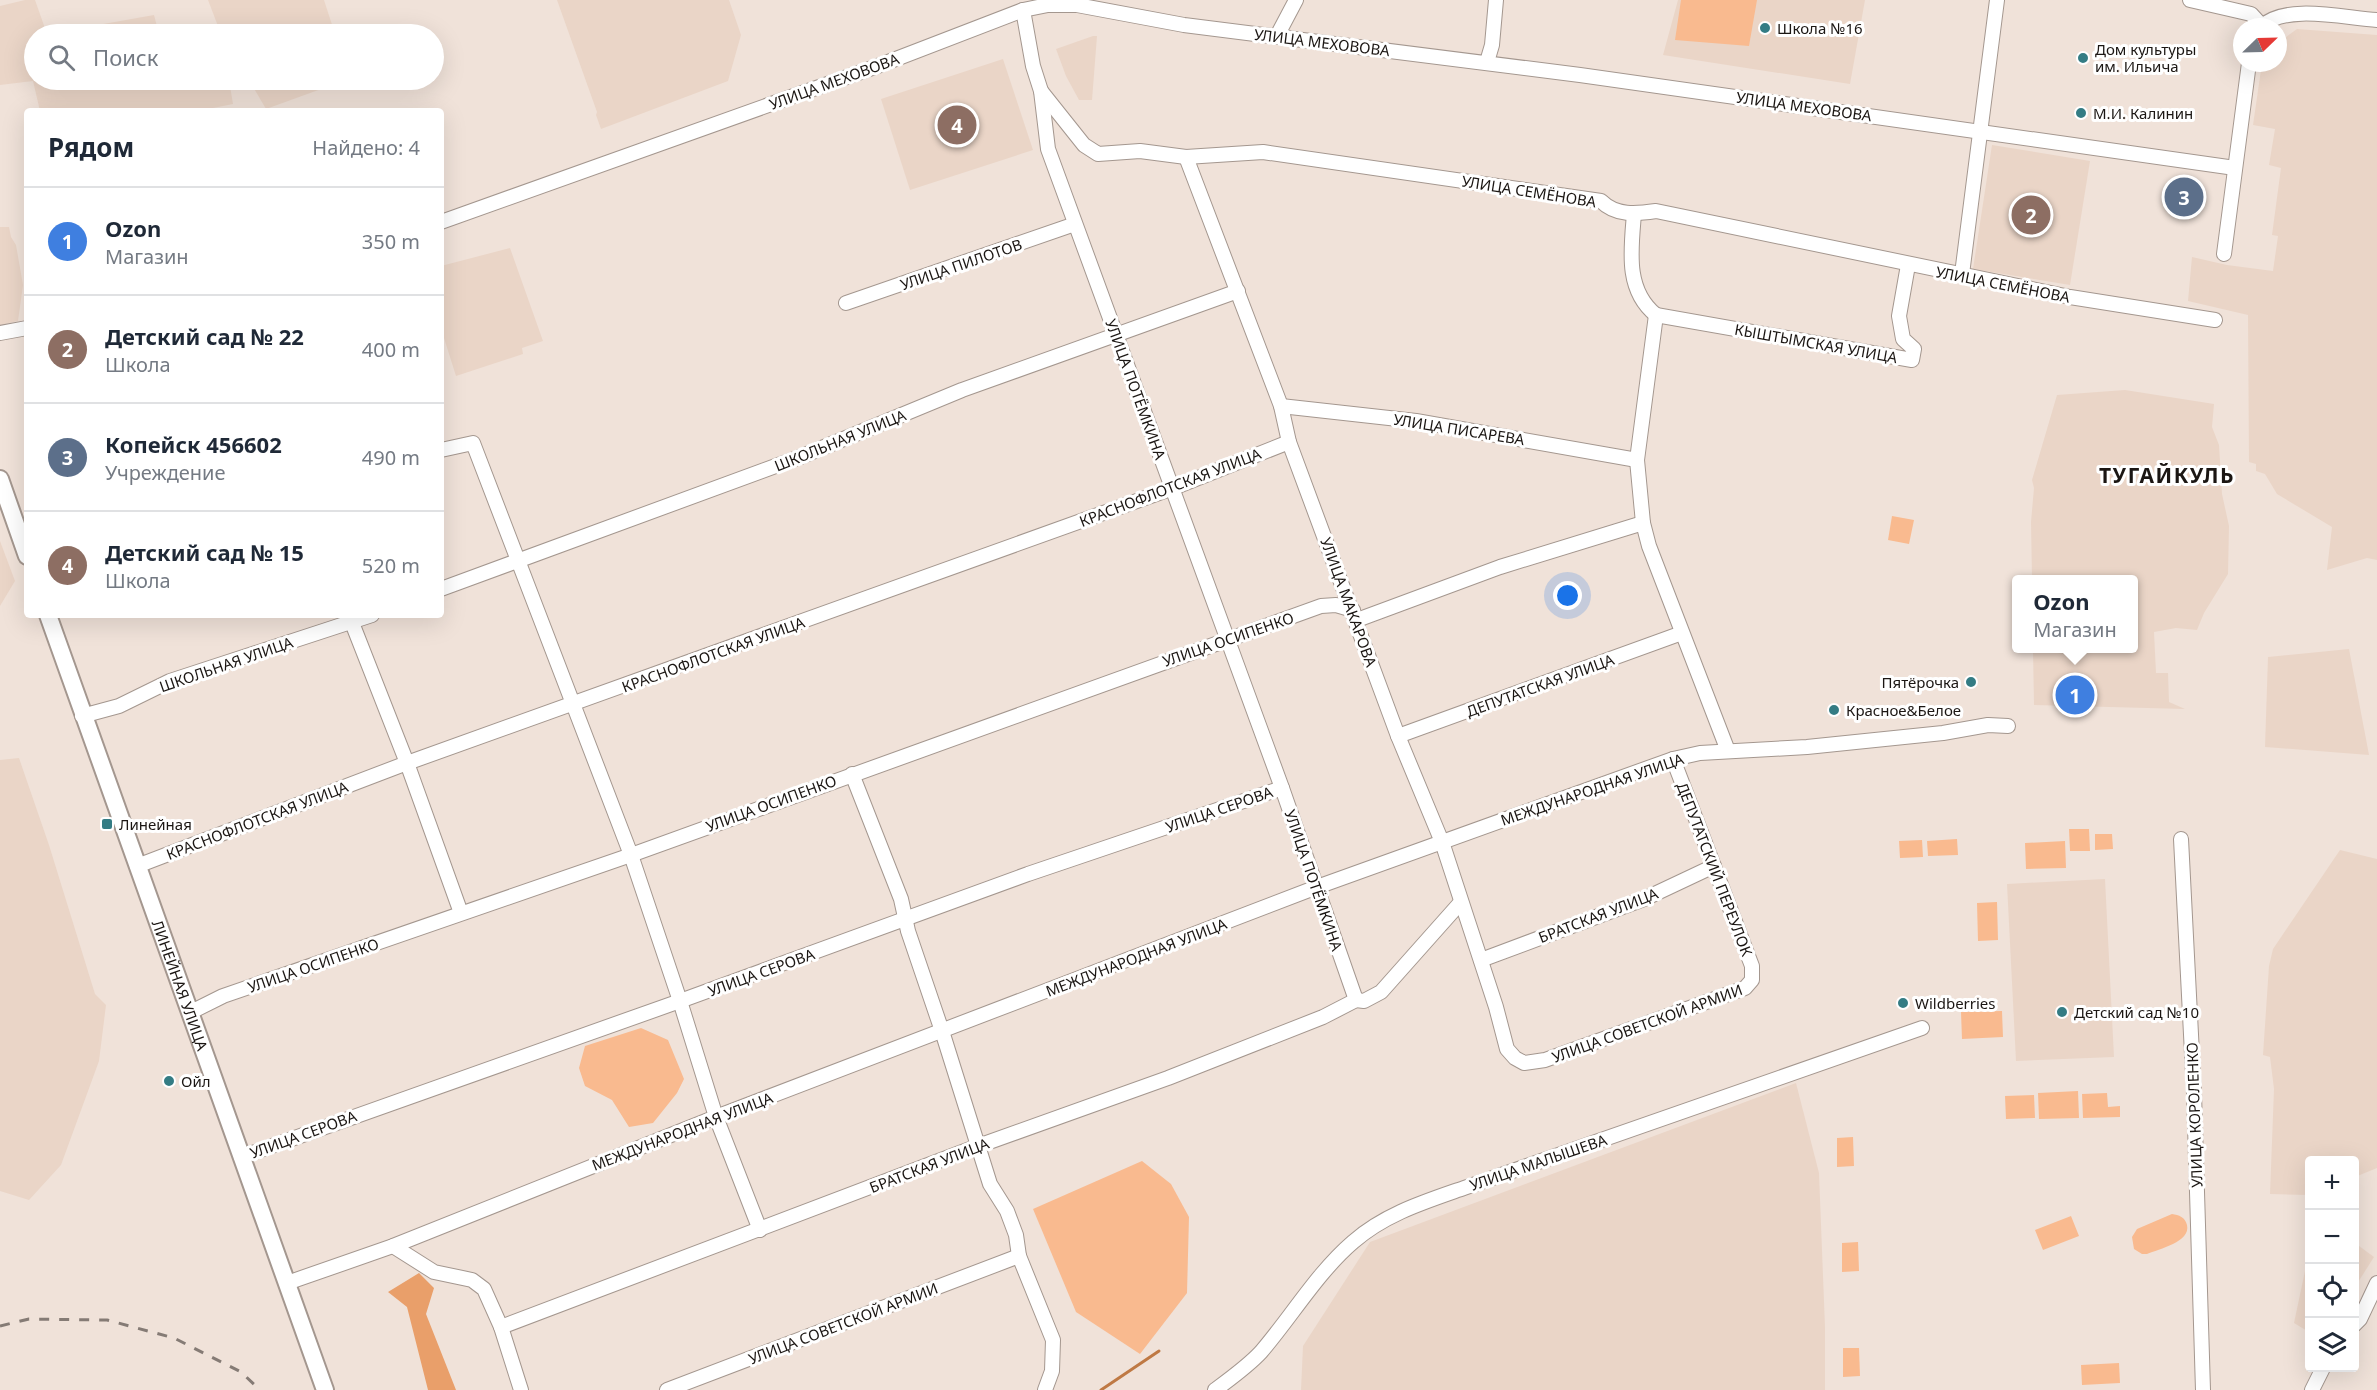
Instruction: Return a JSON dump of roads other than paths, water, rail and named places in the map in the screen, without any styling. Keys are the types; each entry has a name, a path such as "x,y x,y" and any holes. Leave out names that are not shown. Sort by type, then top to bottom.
{"main road":[{"path":"0,481 24,548"},
{"name":"ЛИНЕЙНАЯ УЛИЦА","path":"49,618 82,716 325,1390"}],"street":[{"path":"1277,36 1296,0"},
{"path":"1487,62 1492,45 1496,0"},
{"path":"1962,274 1997,0"},
{"path":"2190,0 2251,14 2254,18"},
{"name":"УЛИЦА МЕХОВОВА","path":"444,221 875,67 1037,3 1077,5 1184,25 1487,62 2235,168"},
{"name":"УЛИЦА ПОТЁМКИНА","path":"1023,10 1033,66 1041,91 1048,148 1282,788 1356,1000"},
{"path":"2277,18 2297,13 2377,20"},
{"path":"2224,254 2247,72"},
{"name":"УЛИЦА СЕМЁНОВА","path":"1041,91 1084,145 1098,154 1140,151 1186,157 1263,152 1601,201 1609,209 1634,214 1656,211 2070,297 2215,320"},
{"name":"УЛИЦА МАКАРОВА","path":"1186,157 1281,406 1289,442 1398,736 1442,842 1481,960 1507,1049"},
{"path":"1634,214 1630,252 1636,288 1644,305 1656,315 1637,460 1643,523 1649,546 1728,751"},
{"name":"УЛИЦА ПИЛОТОВ","path":"846,303 1076,224"},
{"name":"КЫШТЫМСКАЯ УЛИЦА","path":"1656,315 1912,360 1914,349 1903,339 1899,316 1908,265"},
{"name":"ШКОЛЬНАЯ УЛИЦА","path":"444,588 800,457 962,390 1238,291"},
{"path":"0,333 24,329"},
{"name":"УЛИЦА ПИСАРЕВА","path":"1281,406 1416,420 1637,460"},
{"name":"КРАСНОФЛОТСКАЯ УЛИЦА","path":"137,866 407,763 1173,488 1289,442"},
{"path":"444,449 473,444 571,704 631,855 716,1117 760,1230"},
{"name":"УЛИЦА ОСИПЕНКО","path":"190,1012 223,996 631,855 1321,606 1336,606 1355,615 1643,523"},
{"path":"351,619 407,763 461,913"},
{"name":"ШКОЛЬНАЯ УЛИЦА","path":"82,716 119,706 170,681 351,619"},
{"name":"ДЕПУТАТСКАЯ УЛИЦА","path":"1398,736 1682,633"},
{"name":"МЕЖДУНАРОДНАЯ УЛИЦА","path":"287,1283 393,1246 716,1117 1317,887 1673,759 1700,753 1854,742 1943,733 1988,725 2008,726"},
{"name":"ДЕПУТАТСКИЙ ПЕРЕУЛОК","path":"1673,759 1752,966 1752,980"},
{"path":"852,774 901,899 905,918 990,1184 1010,1219 1016,1234 1019,1256 1053,1340 1052,1371 1045,1390"},
{"name":"УЛИЦА СЕРОВА","path":"241,1157 1028,874 1282,788"},
{"name":"УЛИЦА КОРОЛЕНКО","path":"2181,839 2194,1093 2203,1390"},
{"name":"БРАТСКАЯ УЛИЦА","path":"1481,960 1644,899 1714,866"},
{"name":"БРАТСКАЯ УЛИЦА","path":"501,1327 978,1146 1168,1078 1323,1017 1356,1000 1364,1001 1381,992 1461,902"},
{"name":"УЛИЦА СОВЕТСКОЙ АРМИИ","path":"1507,1049 1515,1058 1524,1063 1545,1060 1745,988 1752,980"},
{"name":"УЛИЦА МАЛЫШЕВА","path":"1215,1390 1260,1354 1320,1277 1351,1244 1376,1224 1392,1215 1922,1028"},
{"path":"393,1246 434,1272 472,1280 484,1289 501,1327 521,1390"},
{"name":"УЛИЦА СОВЕТСКОЙ АРМИИ","path":"667,1390 1019,1256"},
{"path":"2359,1320 2377,1283"},
{"path":"2312,1390 2321,1372"}],"waterway":[{"path":"1101,1390 1159,1351"}],"railway":[{"path":"0,1326 29,1319 107,1320 174,1338 241,1372 260,1390"}],"place":[{"name":"Школа №16","path":"1765,28"},
{"name":"Дом культуры им. Ильича","path":"2083,58"},
{"name":"М.И. Калинин","path":"2081,113"},
{"name":"Детский сад № 15","path":"957,125"},
{"name":"Копейск 456602","path":"2184,197"},
{"name":"Детский сад № 22","path":"2031,215"},
{"name":"Пятёрочка","path":"1971,682"},
{"name":"Ozon","path":"2075,695"},
{"name":"Красное&Белое","path":"1834,710"},
{"name":"Линейная","path":"107,824"},
{"name":"Wildberries","path":"1903,1003"},
{"name":"Детский сад №10","path":"2062,1012"},
{"name":"Ойл","path":"169,1081"}],"district":[{"name":"ТУГАЙКУЛЬ","path":"2167,475"}]}
